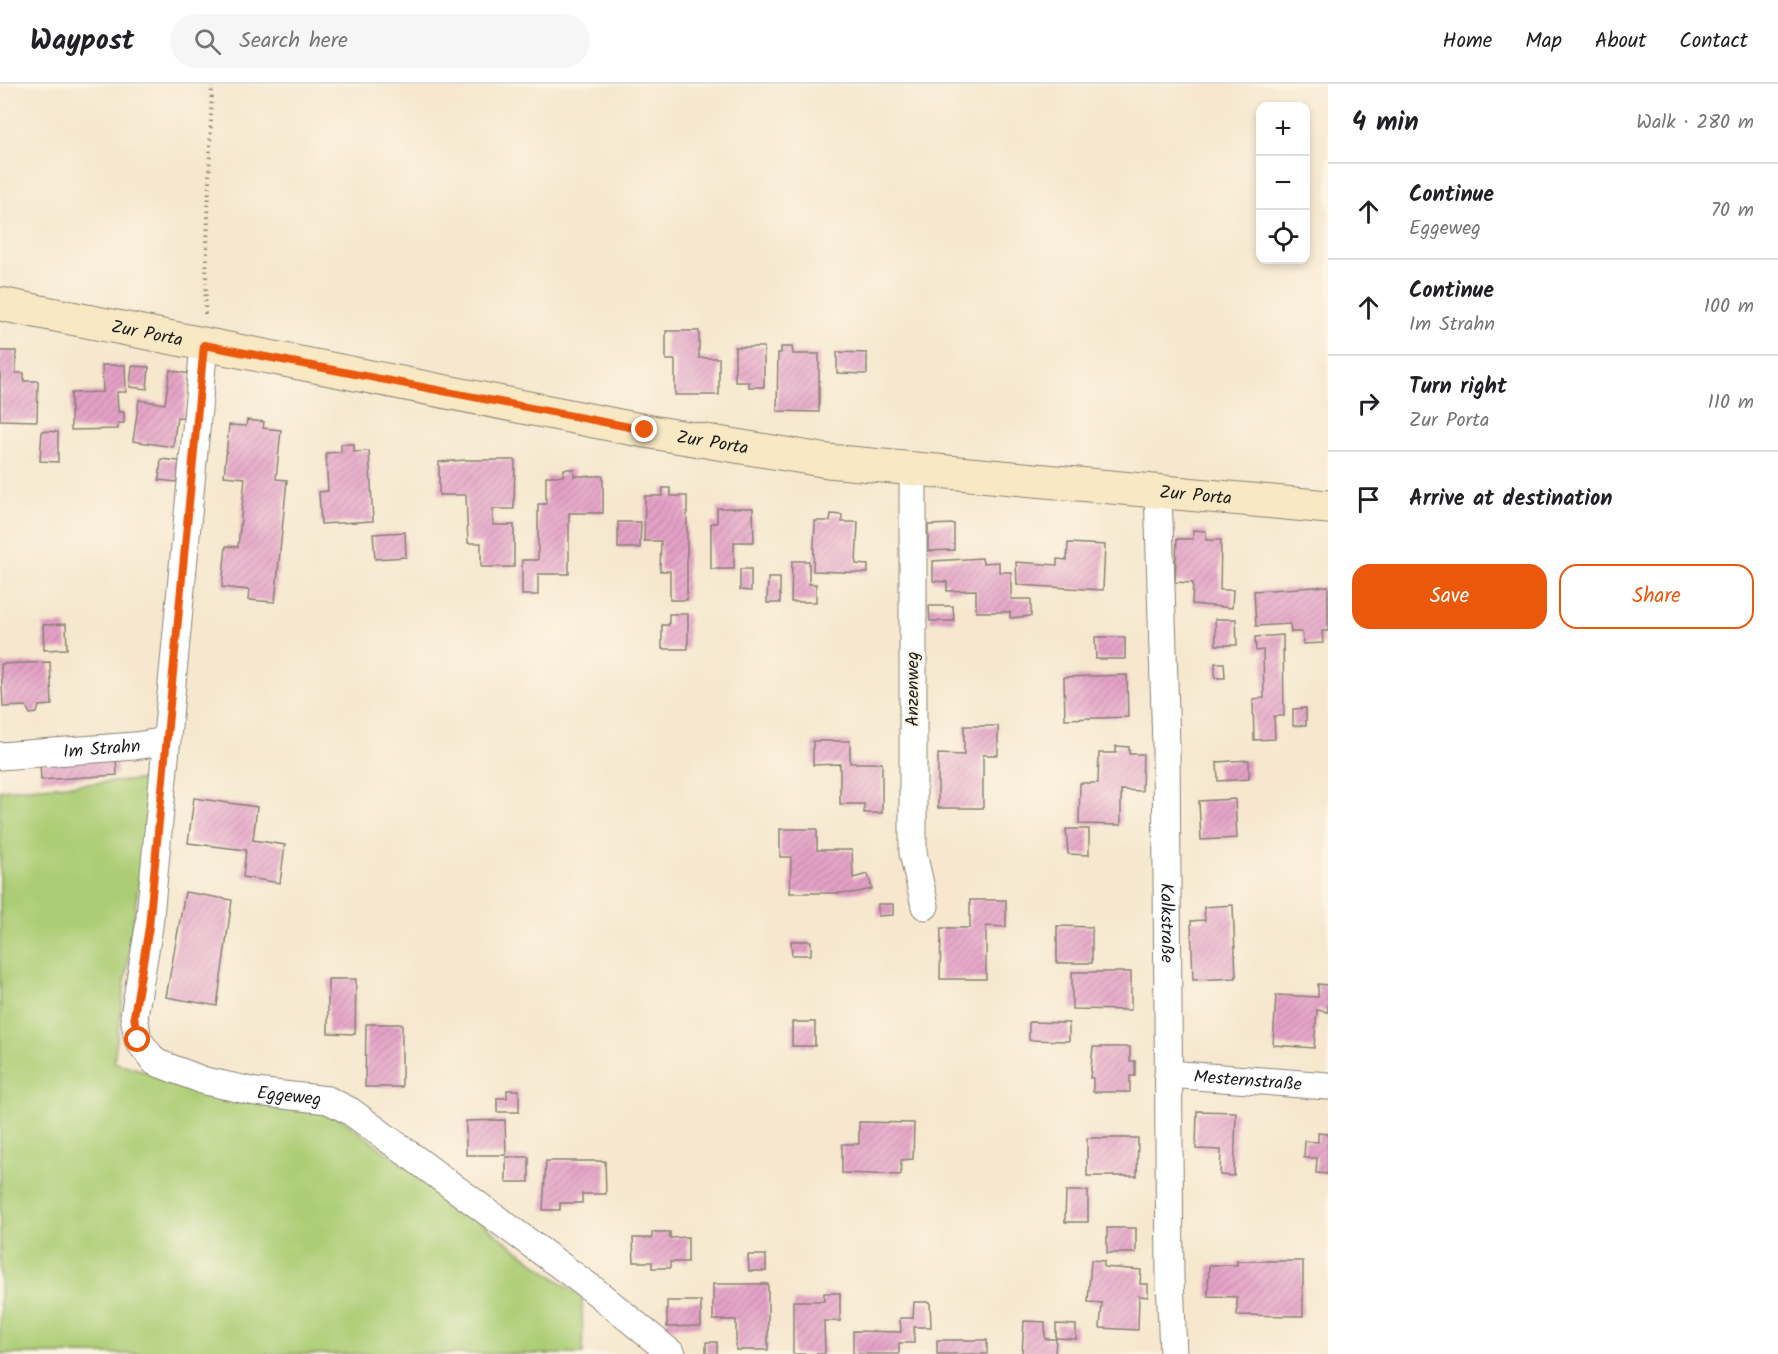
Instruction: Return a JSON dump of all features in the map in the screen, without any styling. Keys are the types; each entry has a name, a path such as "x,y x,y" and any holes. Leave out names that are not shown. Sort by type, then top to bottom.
{"main road":[{"name":"Zur Porta","path":"0,304 645,430 828,461 1328,507"}],"street":[{"name":"Im Strahn","path":"0,756 135,746 166,741 204,345"},
{"name":"Anzenweg","path":"913,470 913,853 925,906"},
{"name":"Kalkstraße","path":"1158,491 1166,745 1173,1354"},
{"name":"Eggeweg","path":"166,741 149,927 134,1016 138,1040 155,1062 205,1081 256,1092 328,1100 350,1111 595,1291 672,1354"},
{"name":"Mesternstraße","path":"1168,1074 1328,1086"}],"path":[{"path":"204,345 212,84"}],"green space":[{"path":"153,779 114,1062 224,1095 336,1115 582,1298 583,1354 0,1354 0,790"}],"building":[{"path":"666,331 699,331 699,358 719,358 719,395 675,395 675,360 666,360"},
{"path":"735,347 764,347 764,387 749,387 749,382 735,382"},
{"path":"781,347 792,347 793,354 819,354 819,412 777,411 778,353 781,353"},
{"path":"0,351 16,351 16,373 24,373 24,381 38,381 37,421 0,420"},
{"path":"837,352 867,353 867,374 837,373"},
{"path":"102,365 125,365 126,392 117,392 118,412 124,412 124,423 118,423 118,429 71,430 71,393 103,392"},
{"path":"132,366 149,367 147,389 130,387"},
{"path":"170,370 189,374 183,418 177,417 173,447 133,441 139,400 165,404"},
{"path":"247,420 264,422 263,428 281,430 276,479 287,480 275,602 248,600 249,590 222,587 226,546 238,547 245,478 224,476 229,425 246,426"},
{"path":"42,431 58,432 58,462 40,461"},
{"path":"341,444 354,444 354,452 369,451 373,521 321,524 319,492 328,491 326,453 341,452"},
{"path":"161,459 179,461 177,482 159,480"},
{"path":"515,460 514,509 493,509 493,525 514,525 514,567 481,567 481,543 468,543 466,495 439,495 439,462"},
{"path":"564,469 574,469 574,476 603,476 603,513 569,513 569,574 538,574 538,595 522,595 522,560 538,560 538,504 546,504 546,476 563,476"},
{"path":"663,488 670,488 671,496 687,496 687,600 670,600 670,571 660,571 661,541 644,541 645,496 662,496"},
{"path":"717,508 753,508 754,542 734,542 734,569 711,569 711,523 717,523"},
{"path":"831,514 842,515 842,522 858,522 856,564 868,565 868,573 813,571 815,521 830,521"},
{"path":"618,522 641,522 640,548 618,548"},
{"path":"954,524 954,550 928,551 928,525"},
{"path":"1193,530 1206,531 1206,540 1221,540 1220,590 1233,590 1232,608 1192,604 1193,583 1175,582 1177,539 1193,539"},
{"path":"405,532 406,557 375,559 373,534"},
{"path":"1068,543 1105,545 1103,590 1017,585 1016,562 1057,565 1057,559 1067,560"},
{"path":"982,558 983,563 999,562 999,572 1011,572 1011,599 1031,599 1031,616 1010,618 1010,612 976,612 976,590 947,591 947,582 933,581 933,561"},
{"path":"792,561 809,561 809,584 816,584 816,602 791,602"},
{"path":"740,569 751,569 751,591 740,590"},
{"path":"768,578 780,578 780,603 767,603"},
{"path":"1328,586 1328,631 1322,631 1323,643 1303,644 1302,632 1291,632 1290,624 1256,626 1254,591"},
{"path":"929,606 953,606 954,621 930,621"},
{"path":"669,614 688,614 688,649 662,649 662,625 669,625"},
{"path":"1215,619 1236,619 1237,645 1216,645"},
{"path":"66,624 67,649 44,650 43,625"},
{"path":"1283,635 1284,716 1274,716 1275,739 1254,740 1253,699 1264,698 1263,650 1256,651 1255,637"},
{"path":"1095,637 1125,637 1125,659 1096,659"},
{"path":"50,662 52,705 39,706 37,713 30,714 26,706 3,707 1,664"},
{"path":"1215,663 1224,663 1225,678 1215,678"},
{"path":"1127,675 1128,717 1065,719 1064,677"},
{"path":"1306,708 1306,725 1293,726 1293,709"},
{"path":"964,726 998,726 998,755 983,755 983,808 938,808 938,754 964,755"},
{"path":"813,741 850,741 850,763 882,763 882,813 864,813 864,804 840,804 840,764 813,765"},
{"path":"1116,746 1129,747 1129,754 1143,754 1142,791 1121,790 1121,825 1079,824 1080,783 1098,783 1099,753 1116,753"},
{"path":"116,758 117,775 41,780 40,763"},
{"path":"1249,760 1249,779 1218,781 1217,762"},
{"path":"194,798 257,807 253,840 285,845 280,883 243,877 246,850 188,843"},
{"path":"1235,799 1237,838 1201,840 1199,801"},
{"path":"780,829 817,829 817,850 852,850 853,878 868,874 872,889 853,893 790,893 791,857 780,857"},
{"path":"1066,829 1089,829 1089,855 1068,854"},
{"path":"185,892 232,900 217,1006 166,997"},
{"path":"970,900 1006,900 1006,927 986,926 986,979 940,979 941,928 970,928"},
{"path":"878,904 893,904 893,915 878,916"},
{"path":"1233,905 1236,978 1193,980 1191,921 1205,920 1204,907"},
{"path":"1057,926 1092,927 1092,963 1057,963"},
{"path":"791,941 811,941 811,955 792,955"},
{"path":"1072,972 1131,972 1131,1010 1072,1009"},
{"path":"328,979 356,979 355,1034 328,1033"},
{"path":"1318,984 1328,985 1328,1012 1317,1010 1314,1048 1273,1045 1276,995 1318,997"},
{"path":"792,1022 815,1022 815,1046 792,1046"},
{"path":"1029,1022 1069,1023 1069,1041 1029,1040"},
{"path":"366,1024 402,1024 402,1087 365,1087"},
{"path":"1093,1047 1130,1047 1130,1061 1135,1061 1135,1076 1130,1076 1130,1092 1093,1092 1093,1078 1090,1078"},
{"path":"507,1090 519,1090 519,1112 497,1112 497,1098 507,1098"},
{"path":"1197,1111 1236,1112 1234,1176 1220,1175 1221,1150 1196,1149"},
{"path":"505,1120 506,1155 466,1155 466,1121"},
{"path":"859,1122 914,1123 913,1159 901,1160 901,1175 842,1173 842,1144 859,1144"},
{"path":"1318,1133 1328,1134 1328,1174 1316,1173 1317,1158 1304,1158 1305,1141 1318,1142"},
{"path":"1087,1138 1138,1138 1137,1176 1087,1176"},
{"path":"506,1157 529,1157 529,1182 506,1182"},
{"path":"546,1161 605,1161 606,1194 582,1194 582,1203 560,1203 560,1210 543,1210"},
{"path":"1066,1191 1088,1191 1088,1222 1065,1222"},
{"path":"1107,1228 1136,1228 1136,1253 1107,1253"},
{"path":"652,1232 670,1232 670,1238 688,1237 688,1262 670,1262 670,1268 652,1268 652,1262 634,1262 633,1238 652,1238"},
{"path":"748,1255 766,1255 766,1271 749,1271"},
{"path":"1091,1260 1104,1261 1104,1267 1141,1270 1140,1284 1148,1284 1148,1297 1139,1296 1138,1330 1100,1328 1102,1303 1088,1302"},
{"path":"1237,1261 1303,1261 1303,1316 1237,1315 1237,1297 1208,1296 1209,1265 1237,1265"},
{"path":"713,1284 768,1284 768,1350 736,1350 736,1320 713,1320"},
{"path":"824,1293 840,1293 840,1321 824,1321 825,1354 793,1354 793,1301 824,1301"},
{"path":"667,1301 701,1301 701,1326 667,1327"},
{"path":"914,1302 930,1302 931,1327 914,1327 914,1343 899,1343 899,1354 853,1354 853,1331 901,1332 900,1318 913,1318"},
{"path":"1024,1321 1045,1322 1045,1339 1056,1339 1055,1354 1022,1354"},
{"path":"1056,1324 1076,1325 1076,1339 1056,1338"},
{"path":"937,1340 987,1340 987,1354 937,1354"},
{"path":"706,1342 717,1342 717,1354 706,1354"}],"route":[{"path":"138,1040 134,1016 149,927 191,505 204,345 645,430"}]}
